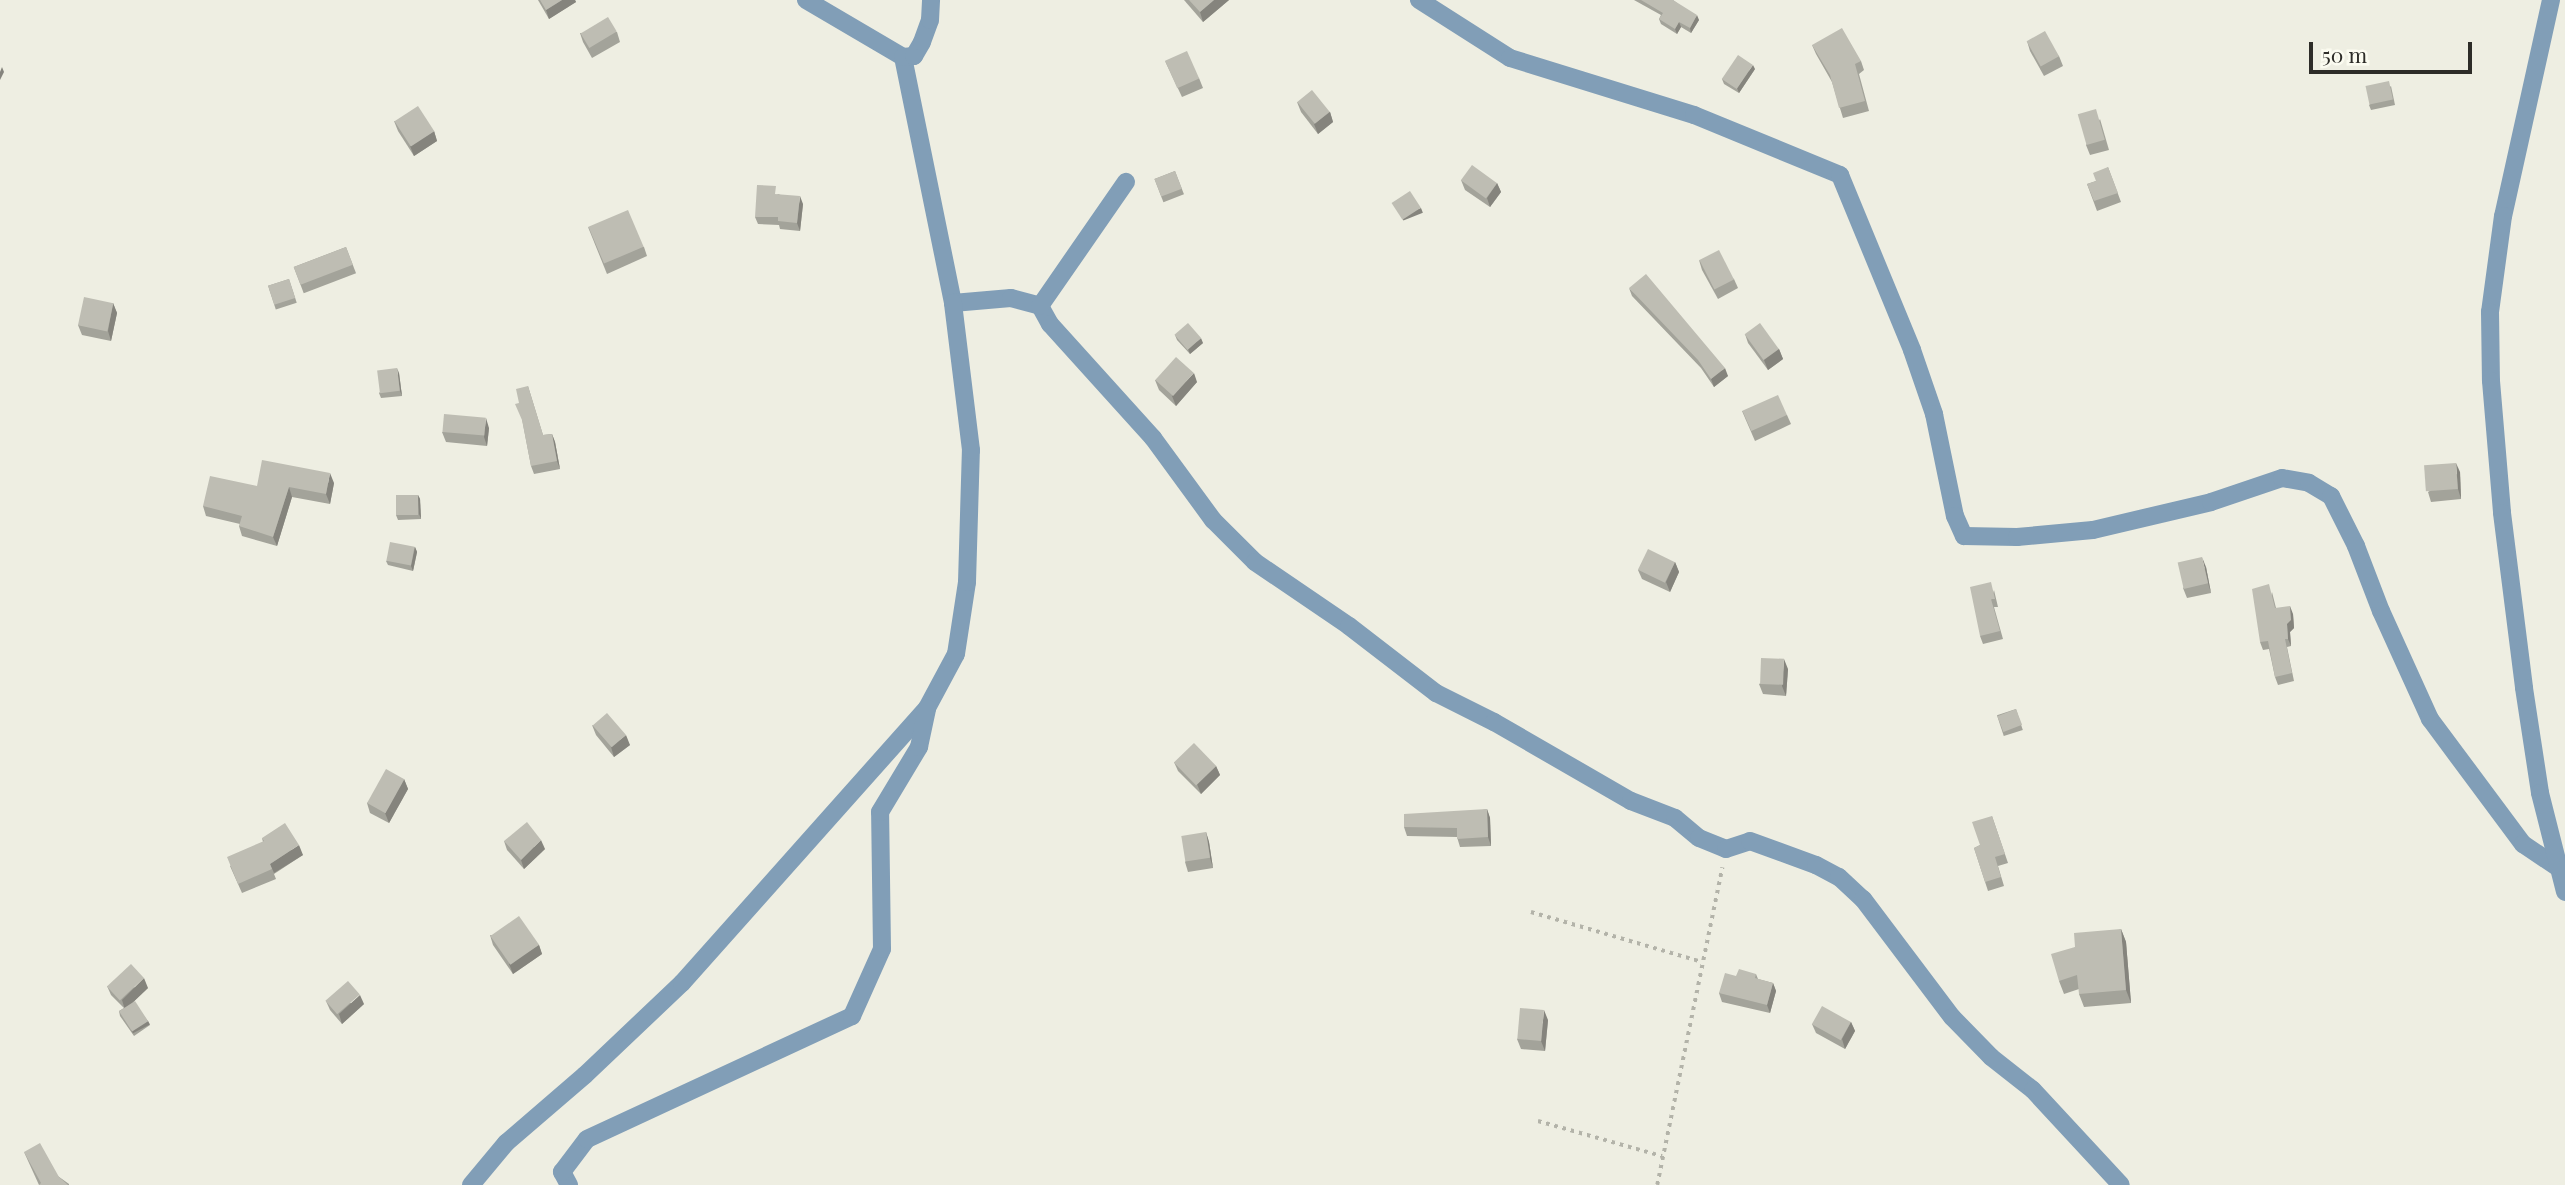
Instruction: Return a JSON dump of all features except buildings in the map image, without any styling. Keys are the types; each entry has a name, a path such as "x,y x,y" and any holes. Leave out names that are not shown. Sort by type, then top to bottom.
{"street":[{"path":"806,0 820,11 877,39 903,57 914,56 922,42 930,20 931,0"},
{"path":"1419,0 1510,58 1693,115 1840,174 1921,376 1934,414 1955,516 1964,536 2017,537 2093,530 2187,509 2282,478 2309,483 2331,496 2356,546 2381,611 2430,719 2523,844 2556,866"},
{"path":"2551,0 2502,216 2490,312 2491,380 2502,513 2540,793 2556,866 2565,892"},
{"path":"471,1185 506,1143 585,1075 682,983 928,708 956,654 967,582 971,450 953,303 903,57"},
{"path":"1040,306 1126,182"},
{"path":"953,303 1012,298 1040,306 1050,324 1153,438 1213,520 1255,562 1349,626 1436,693 1494,722 1631,801 1675,818 1699,838 1726,849 1750,841 1816,865 1839,877 1863,899 1952,1017 1991,1058 2033,1090 2121,1185"},
{"path":"569,1185 562,1172 587,1139 852,1016 882,949 880,812 919,747 928,708"}],"path":[{"path":"1657,1185 1726,849"},
{"path":"1531,912 1702,961"},
{"path":"1538,1121 1662,1156"}]}
